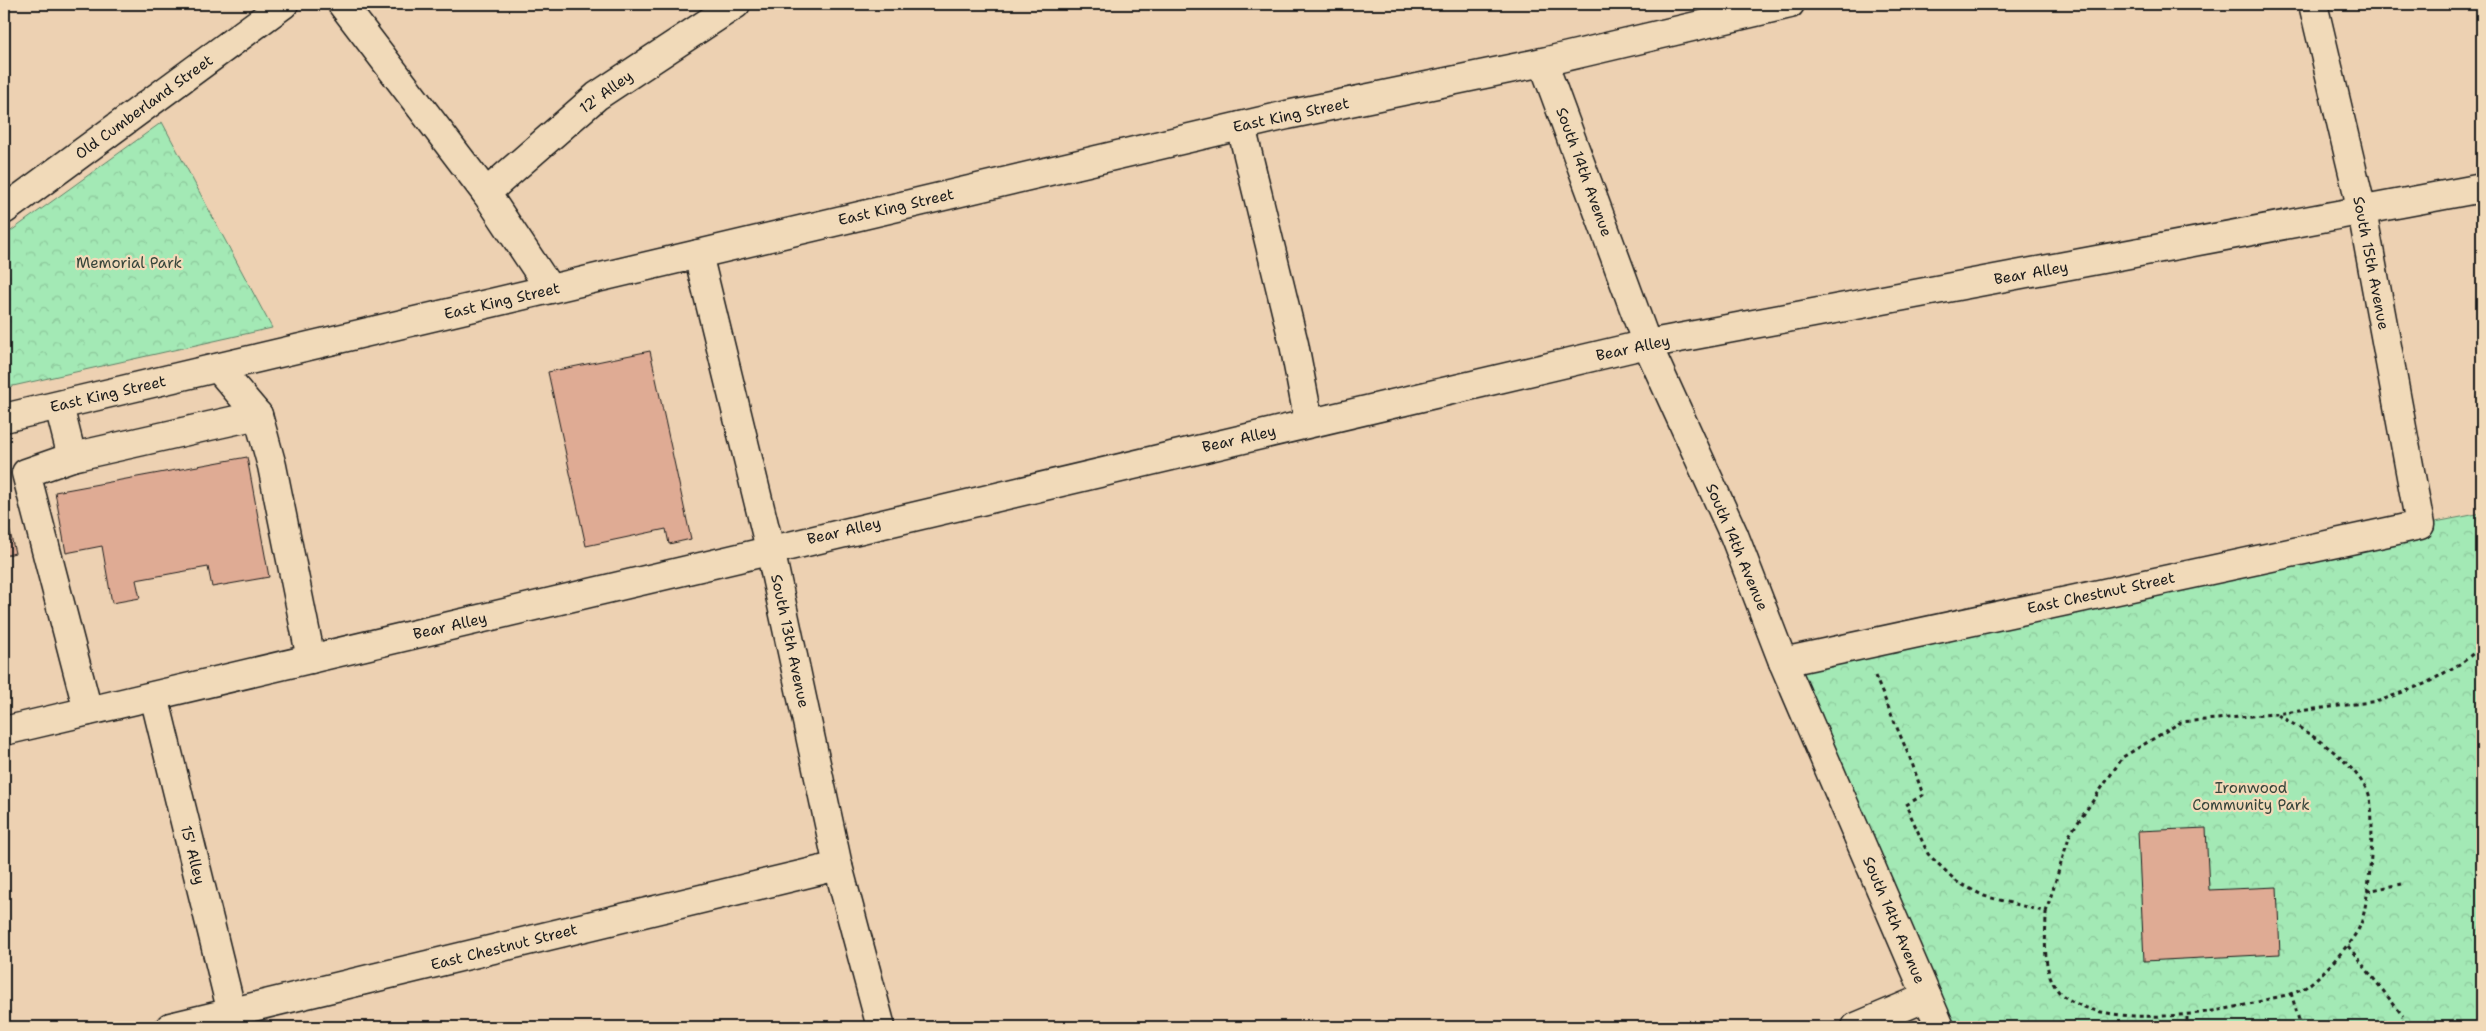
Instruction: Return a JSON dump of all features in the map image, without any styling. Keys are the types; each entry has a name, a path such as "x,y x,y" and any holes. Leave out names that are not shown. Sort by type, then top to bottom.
{"street":[{"name":"Old Cumberland Street","path":"4,210 284,4"},
{"path":"342,4 486,193 550,289"},
{"name":"12' Alley","path":"486,193 597,96 736,4"},
{"name":"East King Street","path":"4,418 1241,126 1544,62 1790,4"},
{"name":"South 15th Avenue","path":"2313,4 2362,211 2420,525"},
{"name":"South 14th Avenue","path":"1544,62 1647,344 1734,535 1783,662 1940,1027"},
{"path":"1241,126 1292,335 1308,423"},
{"name":"Bear Alley","path":"4,731 770,549 1647,344 2482,188"},
{"name":"South 13th Avenue","path":"698,254 770,549 838,866 881,1027"},
{"path":"218,368 258,415 272,466 312,659"},
{"path":"59,406 72,457"},
{"path":"88,711 26,473 72,457 258,415"},
{"name":"East Chestnut Street","path":"1783,662 2420,525"},
{"name":"15' Alley","path":"154,696 232,1013"},
{"name":"East Chestnut Street","path":"170,1027 838,866"},
{"path":"1856,1027 1927,997"}],"path":[{"path":"1862,644 1912,764 1923,796 1906,805 1928,854 1957,882 1984,896 2046,912"},
{"path":"2131,1021 2084,1013 2059,992 2046,964 2046,912 2070,834 2123,757 2180,722 2276,714 2379,701 2427,683 2463,662 2482,646"},
{"path":"2150,1022 2232,1009 2302,990 2348,945 2361,925 2367,891 2373,833 2368,793 2347,765 2309,733 2276,714"},
{"path":"2367,891 2402,884"},
{"path":"2348,945 2403,1016"},
{"path":"2291,992 2301,1027"},
{"path":"2187,1017 2187,1027"}],"green space":[{"name":"Memorial Park","path":"162,122 272,328 4,388 4,236"},
{"name":"Ironwood Community Park","path":"2482,513 2482,1027 1939,1027 1783,662"}],"building":[{"path":"650,351 691,539 669,544 666,529 586,546 548,372"},
{"path":"247,457 269,577 212,587 208,567 136,580 140,598 112,603 102,546 66,553 55,492"},
{"path":"4,507 15,553 4,556"},
{"path":"2206,828 2209,890 2277,887 2280,954 2144,961 2138,831"}]}
